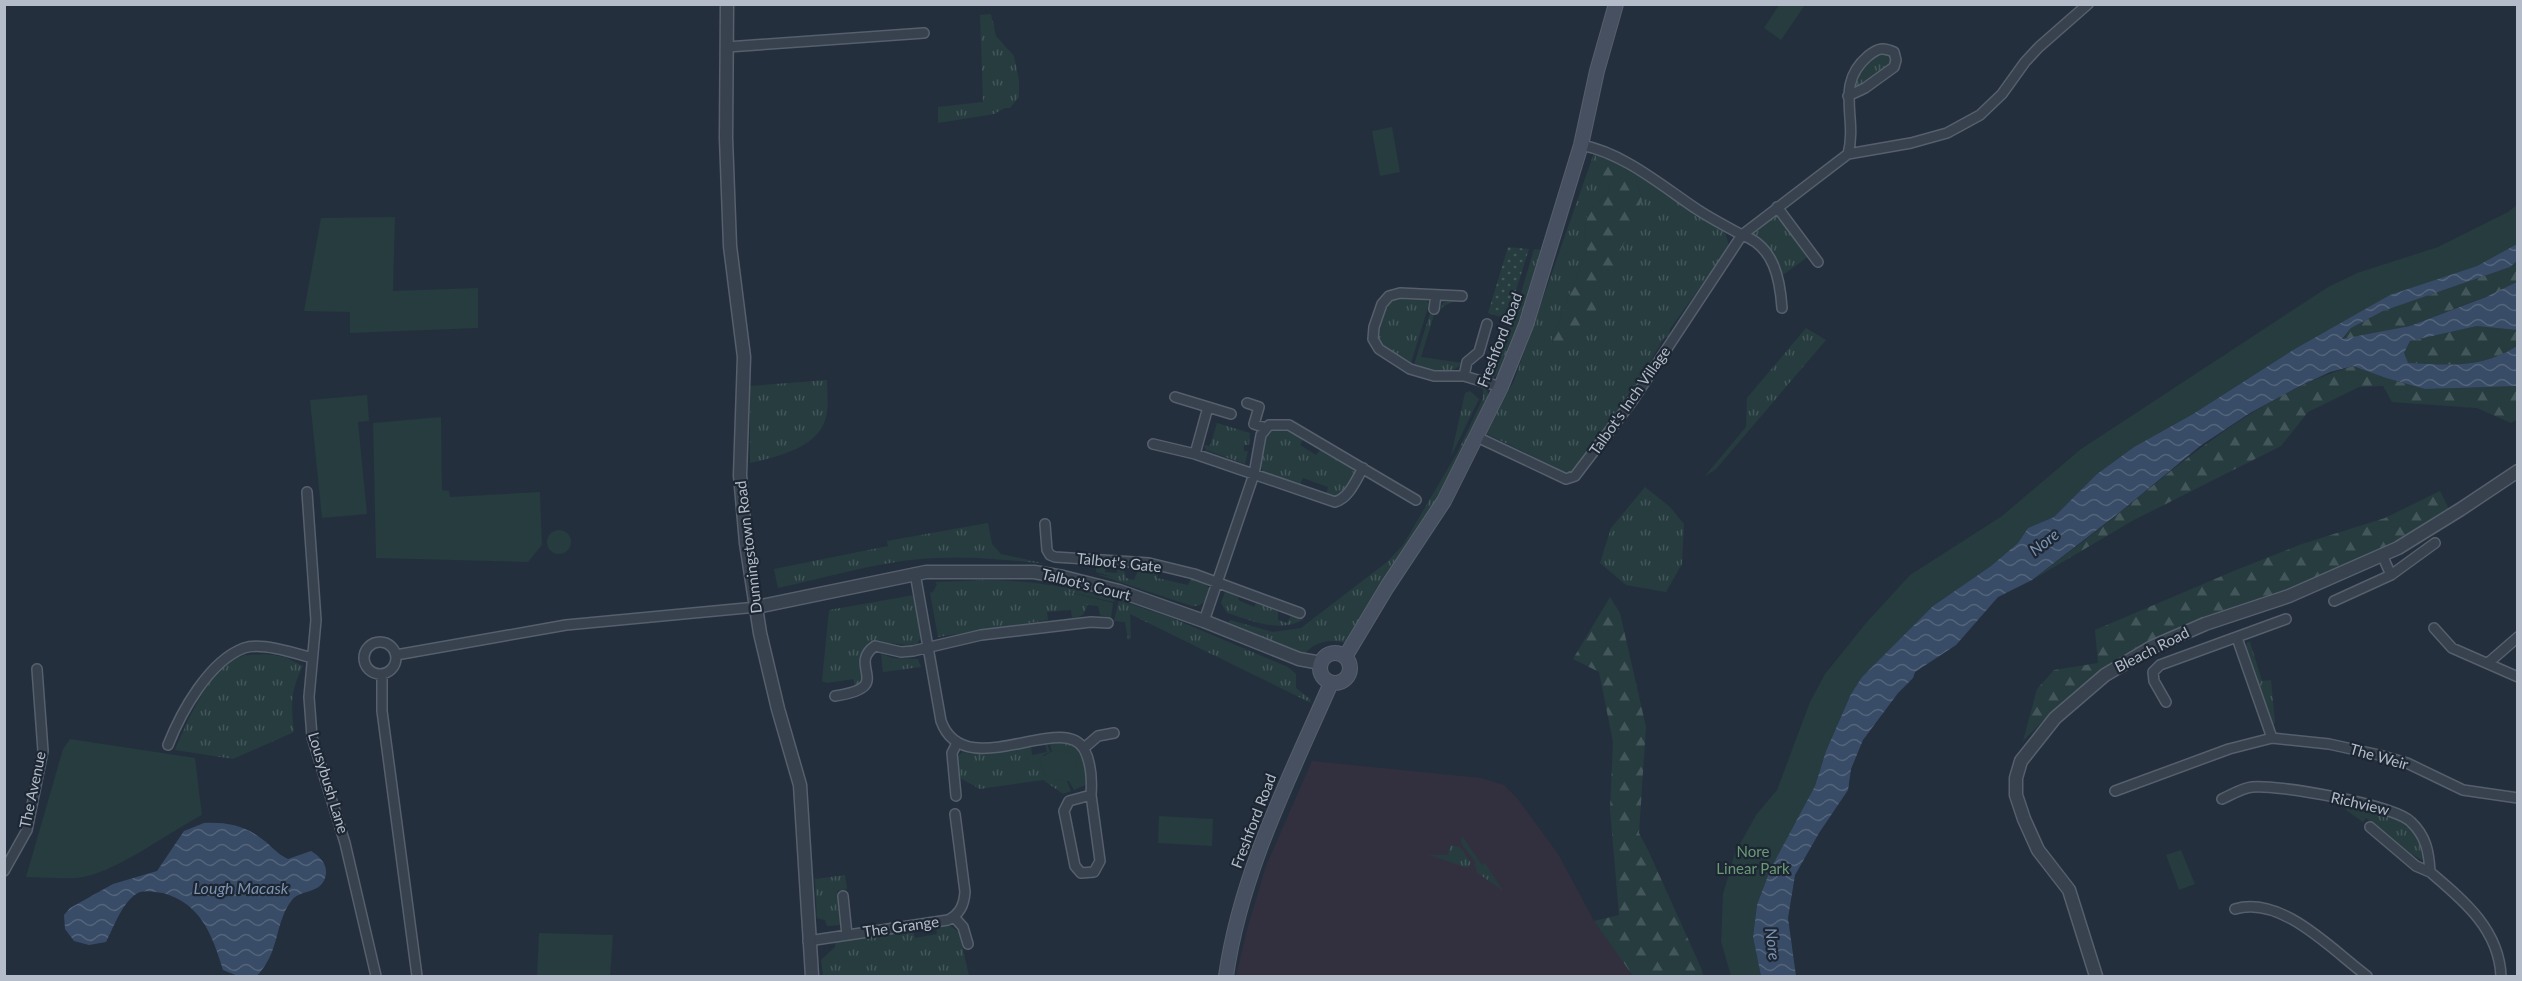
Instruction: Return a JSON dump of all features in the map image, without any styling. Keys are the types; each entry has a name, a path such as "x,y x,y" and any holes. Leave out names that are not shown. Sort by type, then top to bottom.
{"main road":[{"name":"Freshford Road","path":"1226,976 1238,914 1251,872 1286,782 1331,683 1342,682 1349,674 1349,663 1345,657 1387,587 1444,501 1478,437 1526,325 1581,145 1596,71 1616,4"},
{"path":"1331,683 1321,674 1321,663 1332,654 1345,657"}],"street":[{"name":"Dunningstown Road","path":"727,4 726,138 730,246 744,357 740,475 746,543 757,607 778,709 800,785 812,976"},
{"name":"Talbot's Inch Village","path":"1478,437 1566,479 1575,476 1633,400 1742,235 1848,154 1947,134 1980,115 2002,94 2039,47 2088,4"},
{"path":"726,47 924,33"},
{"path":"1848,96 1890,72 1896,60 1894,52 1885,48 1876,49 1856,68 1849,84 1848,96 1852,141 1848,154"},
{"path":"1581,145 1603,150 1647,175 1701,212 1759,244 1769,255 1779,278 1782,308"},
{"path":"1777,207 1818,262"},
{"path":"1462,296 1400,293 1389,296 1382,304 1374,327 1373,339 1378,348 1410,369 1434,376 1464,376 1501,387"},
{"path":"1434,309 1436,295"},
{"path":"1464,376 1467,362 1479,352 1487,324"},
{"path":"1175,397 1231,414"},
{"path":"1247,403 1259,407 1254,424 1266,428"},
{"path":"1195,454 1208,407"},
{"path":"1204,621 1254,474 1261,435 1266,428 1274,424 1289,425 1416,500"},
{"path":"1153,444 1195,454 1335,502 1342,500 1363,468"},
{"name":"Bleach Road","path":"2096,976 2069,890 2038,850 2016,795 2016,778 2021,761 2055,718 2105,675 2152,647 2205,624 2289,596 2382,555 2461,509 2517,471"},
{"name":"Lousybush Lane","path":"307,492 316,620 309,697 312,736 345,843 376,976"},
{"name":"Talbot's Gate","path":"1045,524 1047,550 1055,557 1149,563 1218,582 1300,613"},
{"path":"2334,601 2391,574 2435,543"},
{"path":"2382,555 2391,574"},
{"name":"Talbot's Court","path":"757,607 915,573 1034,572 1119,591 1204,621 1299,659 1321,663"},
{"path":"915,573 927,648 944,730 957,743 973,748 1004,746 1055,737 1075,742 1083,748 1092,779 1091,795 1100,861 1094,872 1081,873 1075,866 1064,811 1070,801 1091,795"},
{"path":"396,655 566,625 757,607"},
{"name":"Talbot's Court","path":"1091,612 1091,622"},
{"path":"2166,702 2154,681 2152,672 2160,664 2286,619"},
{"path":"835,696 858,692 864,688 867,676 866,655 875,646 901,651 927,648 981,635 1091,622 1108,623"},
{"path":"2434,628 2452,648 2517,677"},
{"path":"2488,663 2517,637"},
{"path":"2237,638 2272,738"},
{"path":"376,641 392,646 396,655 394,666 390,671 382,674 374,673 367,668 364,661 364,652 376,641"},
{"path":"168,745 205,678 222,660 245,648 280,649 312,658"},
{"name":"The Avenue","path":"4,871 27,830 43,751 37,669"},
{"path":"382,674 382,711 417,976"},
{"path":"1083,748 1098,736 1114,733"},
{"name":"The Weir","path":"2115,791 2229,749 2272,738 2329,744 2379,754 2407,763 2463,790 2517,798"},
{"path":"957,743 952,753 958,790"},
{"name":"Richview","path":"2222,799 2250,782 2344,798 2400,813 2410,820 2420,832 2428,850 2430,872"},
{"name":"The Grange","path":"808,941 948,920 954,917 964,903 965,892 955,814"},
{"name":"Richview","path":"2370,827 2416,866 2430,872 2467,904 2486,927 2496,950 2501,976"},
{"name":"The Grange","path":"843,896 847,935"},
{"path":"2235,909 2248,905 2297,921 2367,976"},
{"name":"The Grange","path":"954,917 963,927 968,944"}],"shaded area":[{"path":"1312,761 1481,778 1504,785 1517,798 1558,854 1594,921 1633,976 1236,976 1266,866"}],"green space":[{"path":"1779,5 1805,5 1781,40 1764,28"},
{"path":"991,14 996,36 1014,56 1019,80 1019,97 1010,108 994,114 938,123 938,107 983,102 980,15"},
{"path":"1883,51 1891,55 1891,67 1853,91 1858,72"},
{"path":"1392,127 1400,172 1380,176 1372,131"},
{"path":"1594,153 1596,164 1611,190 1588,213 1584,229 1587,250 1552,339 1553,347 1614,264 1642,200 1634,172 1720,228 1726,234 1729,247 1670,329 1669,336 1664,338 1651,360 1654,363 1632,394 1628,394 1618,415 1573,473 1569,474 1485,433 1514,381"},
{"path":"1596,154 1634,172 1642,200 1583,341 1573,348 1562,350 1553,347 1552,339 1587,250 1584,229 1588,213 1611,190 1596,164"},
{"name":"Nore Linear Park","path":"2517,205 2517,244 2477,266 2390,296 2293,350 2193,414 2134,447 2097,474 2054,517 2028,528 2018,543 1991,566 1933,606 1862,677 1851,694 1826,751 1815,786 1770,870 1757,905 1753,937 1761,976 1731,976 1721,942 1723,894 1735,853 1756,815 1777,790 1810,702 1825,674 1866,623 1910,575 2002,516 2081,449 2328,287 2357,273 2438,247 2508,212"},
{"path":"1776,213 1809,256 1783,275 1772,252 1752,235"},
{"path":"395,217 393,291 478,288 478,328 350,333 350,312 304,311 321,218"},
{"path":"1508,247 1529,249 1507,319 1488,313"},
{"path":"1534,249 1543,250 1529,298 1507,358 1493,378 1484,375 1495,368 1516,310"},
{"path":"2517,261 2517,282 2513,286 2410,326 2342,340 2351,328 2383,311 2510,267"},
{"path":"1399,297 1426,300 1429,304 1411,363 1386,348 1378,338 1379,326 1386,308"},
{"path":"1453,299 1463,299 1445,305 1438,315 1434,315 1421,357 1462,363 1446,371 1414,365 1431,310 1437,312 1443,303"},
{"path":"2477,326 2517,330 2517,346 2491,359 2477,362 2451,365 2407,363 2404,353 2410,341"},
{"path":"1806,328 1826,340 1716,469 1705,476 1746,427 1747,398"},
{"path":"2353,366 2425,389 2517,386 2517,420 2511,423 2477,408 2392,402 2383,386 2359,387 2308,412 2281,446 2132,521 2032,580 2176,467 2231,427 2289,392"},
{"path":"827,380 826,417 822,428 815,436 806,444 784,454 750,463 750,386"},
{"path":"1479,385 1486,388 1489,397 1455,467 1416,535 1346,643 1322,642 1311,647 1302,656 1228,625 1230,620 1273,632 1301,628 1387,562 1403,545 1457,453 1483,398 1483,390"},
{"path":"1470,391 1479,399 1451,456 1465,393"},
{"path":"367,395 369,421 358,422 367,514 322,518 310,400"},
{"path":"441,417 442,490 449,491 450,497 540,492 542,545 528,562 376,558 373,423"},
{"path":"1217,423 1250,433 1249,445 1244,445 1244,451 1248,451 1245,464 1206,450 1204,445 1210,446"},
{"path":"1281,428 1304,438 1300,445 1316,455 1321,449 1350,467 1354,472 1353,475 1340,495 1337,497 1326,494 1328,487 1303,478 1299,487 1263,473 1261,456 1266,438 1272,429"},
{"path":"1645,487 1670,507 1684,524 1682,564 1666,592 1626,585 1600,563 1611,528"},
{"path":"2440,491 2449,509 2370,554 2288,592 2163,635 2123,656 2083,685 2023,741 2037,689 2054,670 2098,663 2095,630 2302,544 2385,518"},
{"path":"988,523 992,544 1001,554 1046,564 978,558 916,559 876,565 778,588 774,569 888,546 887,541"},
{"path":"559,530 564,531 570,537 570,547 564,553 559,554 554,553 548,547 547,542 548,537 554,531"},
{"path":"1097,564 1106,565 1105,572 1117,573 1118,565 1123,566 1126,578 1134,580 1141,570 1147,568 1159,570 1157,578 1188,585 1191,578 1204,582 1210,590 1206,601 1198,606 1192,606 1096,574 1113,577 1096,572"},
{"path":"987,580 1052,585 1115,599 1114,602 1056,589 1113,603 1111,618 1100,615 1098,606 1087,605 1084,613 1078,617 1072,618 1071,610 1047,612 1048,620 938,637 930,593 937,584 935,582"},
{"path":"1226,589 1240,593 1238,600 1254,607 1257,600 1278,609 1278,620 1287,623 1292,614 1304,619 1275,626 1227,613 1221,603"},
{"path":"914,595 921,637 917,644 878,643 865,648 861,658 862,683 855,688 854,679 827,683 822,681 829,610"},
{"path":"1610,597 1620,613 1646,727 1639,833 1703,976 1633,976 1594,921 1619,915 1610,810 1613,742 1599,672 1573,659"},
{"path":"1119,600 1172,618 1288,667 1296,674 1296,688 1310,699 1311,703 1130,614 1131,638 1128,640 1125,622 1114,621"},
{"path":"2247,642 2250,642 2262,681 2271,680 2275,723 2273,724 2246,647"},
{"path":"265,654 285,657 303,666 292,698 294,732 233,759 175,750 200,698 217,674 237,658"},
{"path":"881,654 893,658 918,659 921,667 883,672"},
{"path":"70,739 195,758 202,815 124,861 92,875 77,878 26,877 63,749"},
{"path":"1062,742 1076,748 1085,763 1087,784 1074,790 1051,749 1050,743"},
{"path":"1045,744 1050,752 1043,755 1066,779 1071,791 1063,794 1043,780 980,789 958,777 958,756 963,752 973,754 1031,747 1032,755 1047,752"},
{"path":"1054,750 1075,755 1077,769 1071,781 1058,781 1043,771 1039,759"},
{"path":"2351,804 2388,814 2406,824 2419,843 2424,857 2422,860 2366,818 2363,822 2346,810"},
{"path":"1159,816 1213,819 1212,846 1158,843"},
{"path":"1462,836 1482,865 1485,863 1502,890 1476,872 1477,868 1474,866 1476,863 1461,843"},
{"path":"1450,845 1460,847 1471,863 1468,868 1429,855 1448,855"},
{"path":"2181,850 2195,884 2179,890 2166,855"},
{"path":"845,875 847,889 837,891 840,925 827,926 825,920 817,918 815,879"},
{"path":"949,925 959,932 969,976 823,976 821,960 835,947 835,942 913,930 915,938 937,934 936,927"},
{"path":"539,933 613,935 610,976 537,976"}],"water":[{"name":"Nore","path":"2517,244 2517,261 2510,267 2383,311 2351,328 2342,339 2410,326 2486,297 2517,282 2517,330 2477,326 2410,341 2404,353 2408,363 2464,364 2491,359 2517,346 2517,386 2425,389 2353,366 2330,372 2296,388 2250,413 2200,446 2032,580 1998,597 1956,645 1915,672 1913,678 1898,693 1863,740 1851,769 1848,790 1819,833 1795,875 1788,918 1796,976 1761,976 1753,937 1757,905 1770,870 1815,786 1826,751 1851,694 1862,677 1933,606 1991,566 2018,543 2028,528 2054,517 2097,474 2134,447 2193,414 2293,350 2390,295 2477,266"},
{"name":"Lough Macask","path":"204,823 229,824 252,832 288,859 311,851 321,859 325,866 326,874 323,883 315,889 300,894 286,909 274,947 265,966 257,976 238,976 223,970 209,933 196,913 176,898 163,893 146,891 134,896 120,914 106,942 89,945 74,941 65,929 64,915 70,908 113,884 157,871 184,831"}]}
